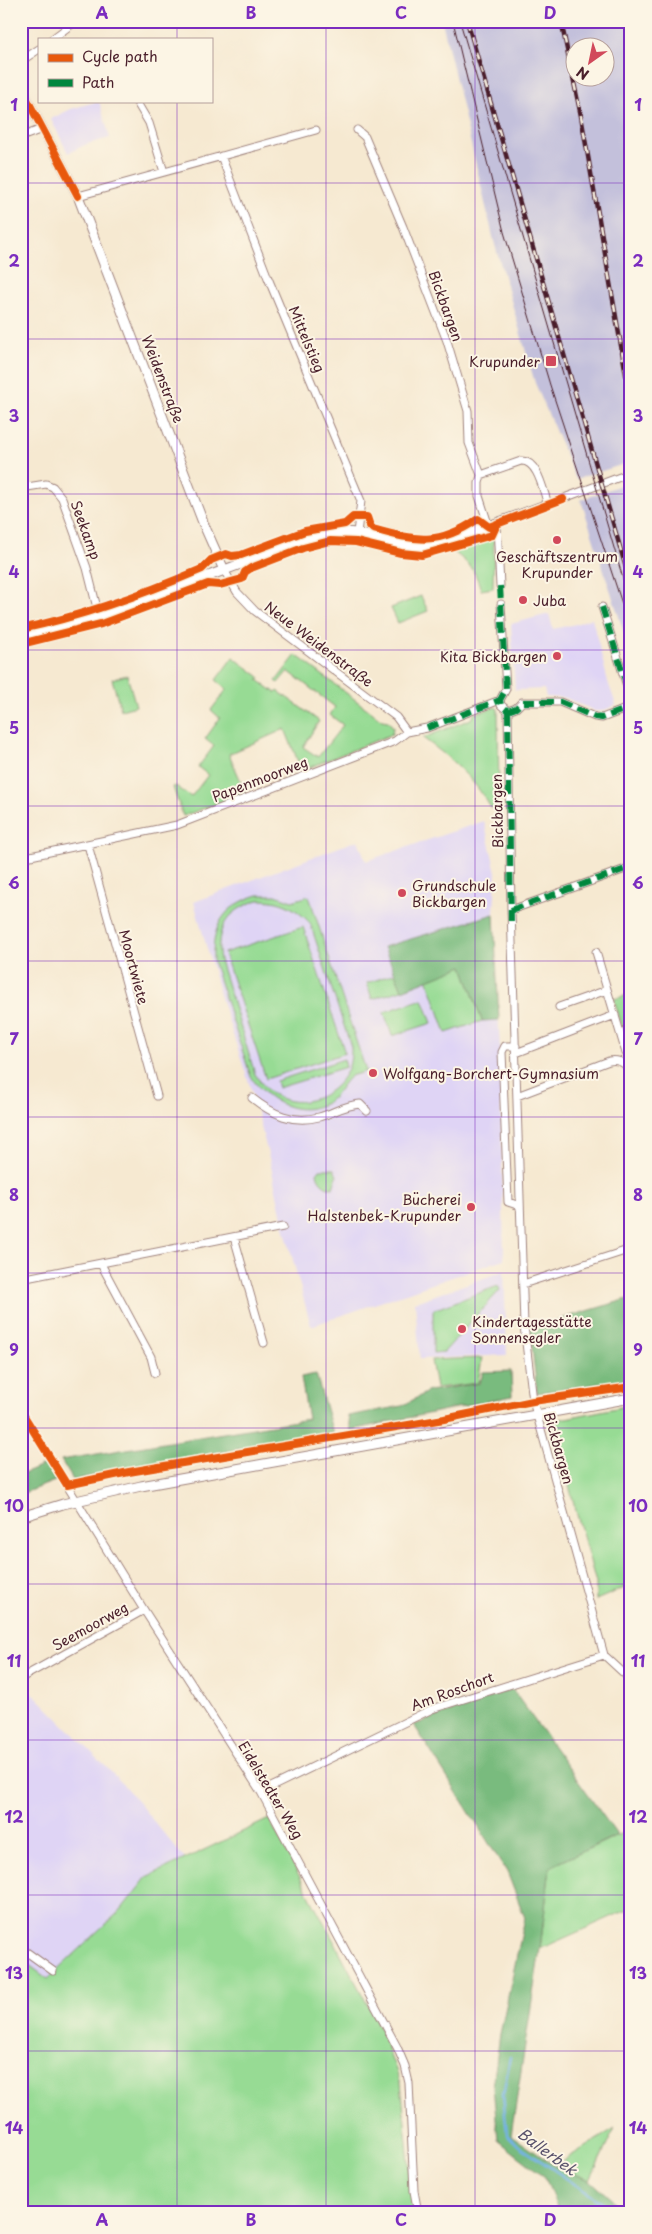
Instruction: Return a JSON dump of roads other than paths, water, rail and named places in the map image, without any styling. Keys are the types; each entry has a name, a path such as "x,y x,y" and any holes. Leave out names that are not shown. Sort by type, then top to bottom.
{"street":[{"path":"53,38 76,21"},
{"path":"21,61 38,50"},
{"name":"Weidenstraße","path":"21,88 78,196 204,526 224,570"},
{"path":"137,102 150,123 164,172"},
{"path":"21,137 42,129"},
{"path":"78,196 316,130"},
{"name":"Bickbargen","path":"357,130 365,137 403,227 447,341 468,411 469,443 481,475 478,484 479,496 493,526 500,586"},
{"name":"Mittelstieg","path":"223,155 268,278 361,501 357,533"},
{"path":"481,475 521,461 528,461 534,466 548,504"},
{"path":"21,635 99,616 311,537 342,532 357,533 407,546 421,547 441,544 628,474"},
{"name":"Seekamp","path":"21,488 46,484 58,492 87,568 99,616"},
{"name":"Neue Weidenstraße","path":"224,570 238,592 255,611 396,717 407,732"},
{"path":"501,604 506,689 500,700 501,705 508,711 516,708 522,702 560,702 595,717 602,718 631,707"},
{"path":"602,607 631,699"},
{"name":"Papenmoorweg","path":"21,858 88,845 183,822 395,741 407,732 427,728 500,700"},
{"name":"Bickbargen","path":"508,711 510,910 524,1326 533,1401 604,1655"},
{"name":"Moortwiete","path":"88,845 157,1096"},
{"path":"510,910 631,867"},
{"path":"596,952 626,1053"},
{"path":"559,1007 607,990"},
{"path":"520,1206 508,1202 502,1052 505,1046 516,1050 615,1015"},
{"path":"621,1062 631,1046"},
{"path":"517,1096 609,1061 621,1062 625,1065 631,1076"},
{"path":"252,1098 277,1115 297,1120 320,1117 349,1105 360,1104 367,1110"},
{"path":"21,1279 283,1227"},
{"path":"234,1237 264,1344"},
{"path":"523,1284 631,1249"},
{"path":"101,1264 151,1357 155,1372"},
{"path":"21,1517 78,1500 141,1486 631,1398"},
{"name":"Eidelstedter Weg","path":"21,1411 78,1500 144,1610 260,1792 397,2048 405,2066 409,2083 414,2191 418,2213"},
{"name":"Seemoorweg","path":"21,1678 144,1610"},
{"path":"604,1655 631,1680"},
{"name":"Am Roschort","path":"260,1792 432,1709 604,1655"},
{"path":"21,1948 53,1971"}],"waterway":[{"name":"Ballerbek","path":"510,2057 503,2095 507,2134 519,2146 617,2213"}],"tram line":[{"path":"453,21 504,232 550,385 631,631"},
{"path":"461,25 631,606"}],"railway":[{"path":"467,21 631,585"},
{"path":"561,21 581,116 631,403"}],"place":[{"name":"Krupunder","path":"551,361"},
{"name":"Geschäftszentrum Krupunder","path":"557,540"},
{"name":"Juba","path":"523,600"},
{"name":"Kita Bickbargen","path":"557,656"},
{"name":"Grundschule Bickbargen","path":"402,893"},
{"name":"Wolfgang-Borchert-Gymnasium","path":"373,1073"},
{"name":"Bücherei Halstenbek-Krupunder","path":"471,1207"},
{"name":"Kindertagesstätte Sonnensegler","path":"462,1329"}]}
